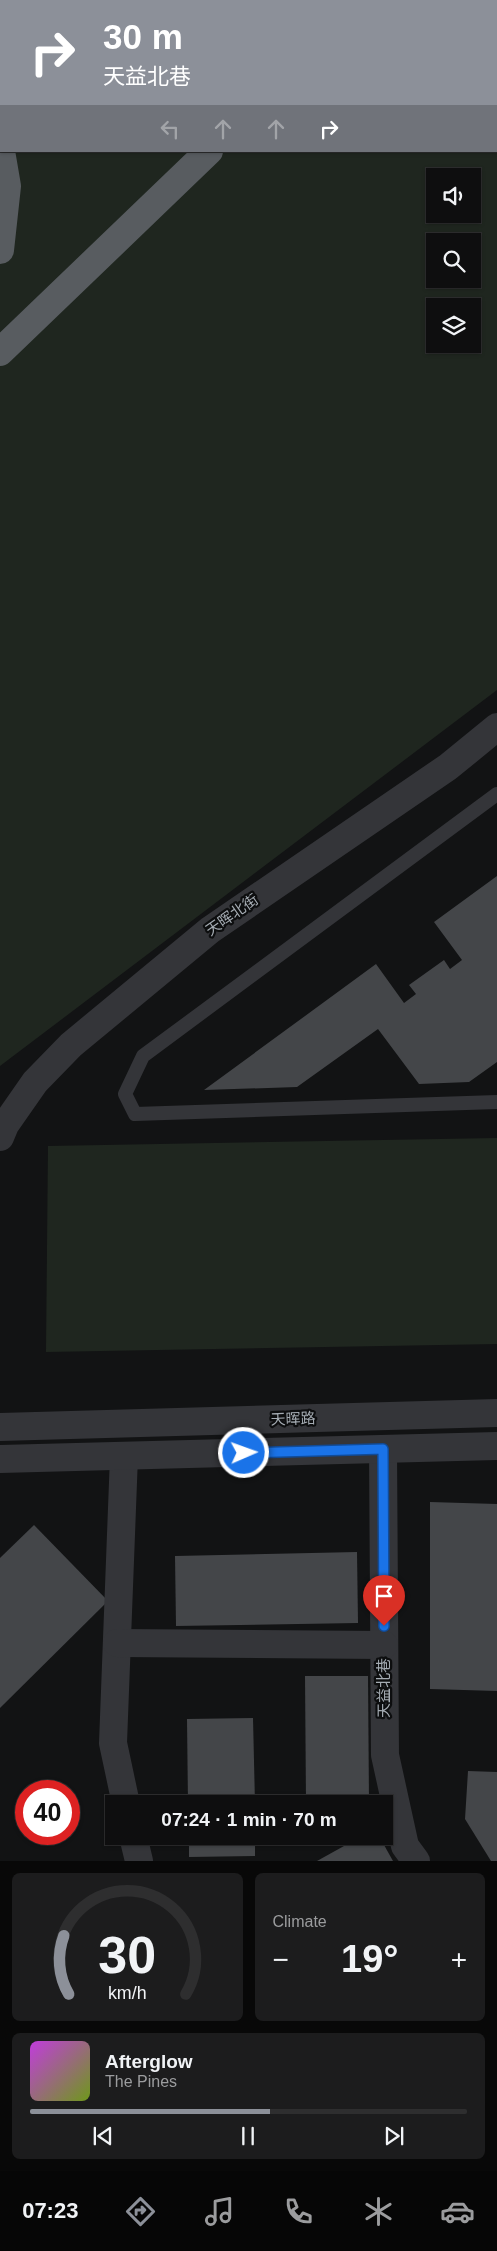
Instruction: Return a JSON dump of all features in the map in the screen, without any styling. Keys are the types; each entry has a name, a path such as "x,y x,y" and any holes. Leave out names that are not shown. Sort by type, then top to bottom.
{"highway":[{"path":"0,250 7,186 1,152"},
{"path":"0,352 208,152"}],"street":[{"name":"天晖北街","path":"0,1137 5,1125 35,1082 71,1045 196,942 448,766 497,727"},
{"name":"天晖路","path":"0,1427 497,1413"},
{"path":"0,1459 497,1446"},
{"name":"天益北巷","path":"383,1449 385,1754 405,1846 416,1861"},
{"path":"124,1456 113,1743 124,1795"},
{"path":"116,1643 384,1645"},
{"path":"135,1845 139,1861"}],"lane":[{"path":"497,794 143,1056 125,1094 136,1114 497,1102"}],"shaded area":[{"path":"0,152 497,152 497,690 0,1066"},
{"path":"497,1138 497,1344 46,1352 48,1146"}],"building":[{"path":"497,876 497,1062 469,1082 419,1084 378,1029 297,1087 204,1090 376,964 404,1003 416,994 409,985 444,960 450,969 462,960 434,922"},
{"path":"430,1502 497,1504 497,1691 430,1689"},
{"path":"34,1525 108,1601 0,1708 0,1558"},
{"path":"357,1552 358,1623 176,1626 175,1556"},
{"path":"305,1676 368,1676 369,1795 306,1795"},
{"path":"253,1718 255,1795 188,1795 187,1719"},
{"path":"468,1771 497,1772 497,1861 491,1861 465,1819"},
{"path":"189,1845 255,1845 255,1856 189,1857"},
{"path":"346,1845 384,1845 393,1861 317,1861"}],"route":[{"path":"244,1453 383,1449 384,1626"}]}
